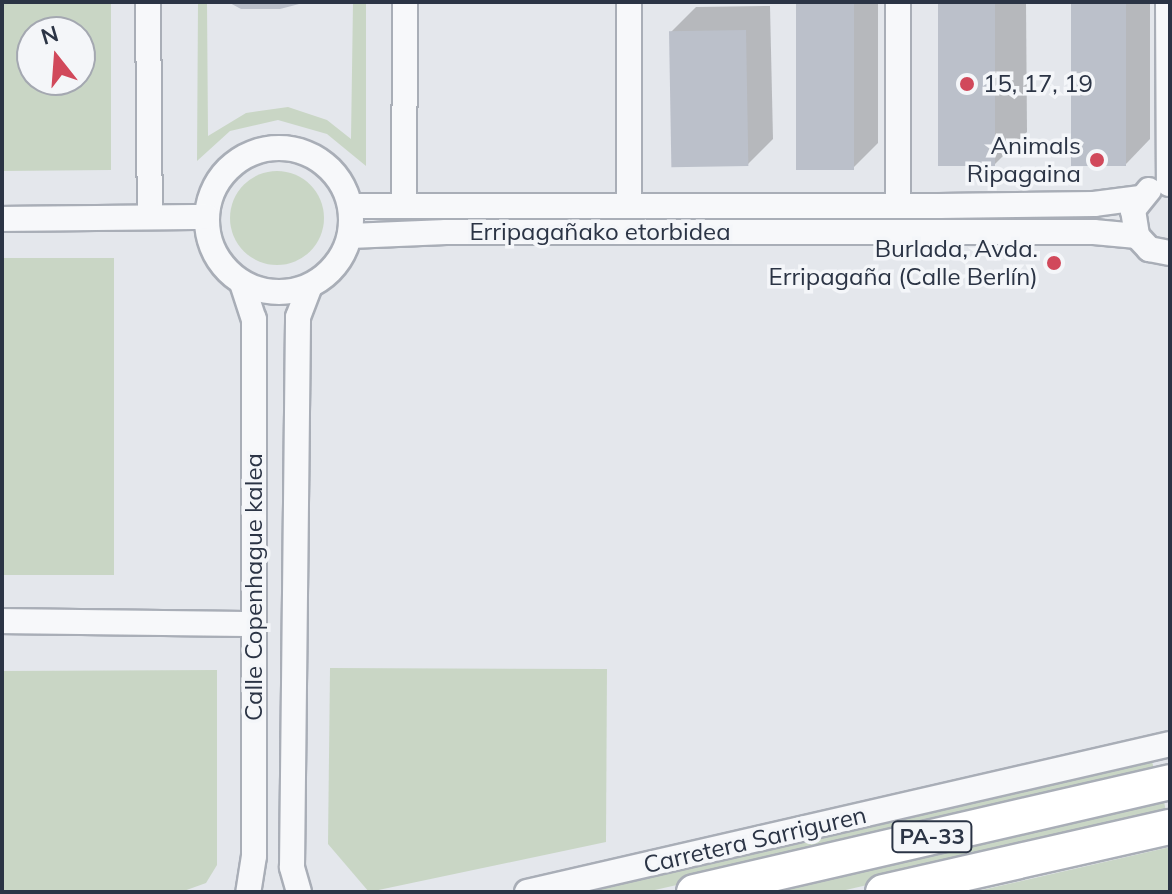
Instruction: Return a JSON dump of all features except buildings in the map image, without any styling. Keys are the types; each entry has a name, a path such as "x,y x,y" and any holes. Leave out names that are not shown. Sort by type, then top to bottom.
{"highway":[{"name":"PA-33","path":"694,892 1170,782"},
{"name":"PA-33","path":"883,892 1170,827"}],"street":[{"path":"148,2 150,217"},
{"path":"404,206 405,2"},
{"name":"Erripagañako etorbidea","path":"629,2 629,204"},
{"path":"898,2 898,205"},
{"path":"1168,2 1169,184"},
{"path":"286,148 328,166 351,206 350,236 342,257 310,286 288,292 242,283 215,254 207,217 212,194 232,166 263,150 286,148"},
{"name":"Erripagañako etorbidea","path":"351,206 1094,204 1139,198 1169,184"},
{"path":"1139,198 1133,210 1137,236 1149,249 1170,253"},
{"path":"2,219 207,217"},
{"name":"Erripagañako etorbidea","path":"350,236 446,232 1137,236"},
{"name":"Calle Copenhague kalea","path":"242,283 254,319 254,867 248,892"},
{"name":"Calle Copenhague kalea","path":"299,892 292,867 297,345 298,317 310,286"},
{"path":"2,621 254,624"},
{"name":"Carretera Sarriguren","path":"527,892 1170,744"}],"green space":[{"path":"2,2 111,2 111,170 2,171"},
{"path":"198,2 207,2 208,136 246,113 288,107 327,120 351,139 353,2 366,2 366,166 327,134 278,120 230,131 197,161"},
{"path":"277,171 295,175 310,185 320,200 324,218 320,236 310,251 295,261 277,265 259,261 244,251 234,236 230,218 234,200 244,185 259,175"},
{"path":"2,258 114,258 114,575 2,575"},
{"path":"330,668 607,669 606,842 369,892 328,844"},
{"path":"217,670 217,865 206,883 181,892 2,892 2,671"},
{"path":"1151,758 1156,776 646,892 570,892"},
{"path":"1163,797 1167,816 837,892 749,892"},
{"path":"1170,847 1170,892 973,892"}],"place":[{"name":"15, 17, 19","path":"967,84"},
{"name":"Animals Ripagaina","path":"1097,160"},
{"name":"Burlada, Avda. Erripagaña (Calle Berlín)","path":"1054,263"}]}
